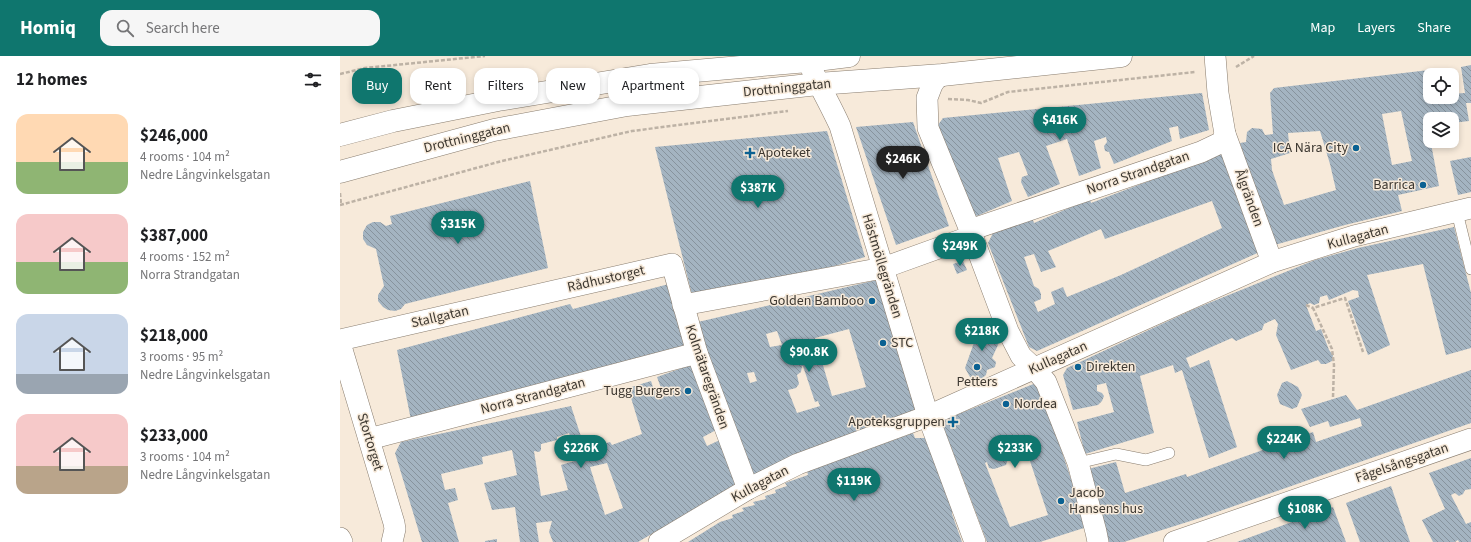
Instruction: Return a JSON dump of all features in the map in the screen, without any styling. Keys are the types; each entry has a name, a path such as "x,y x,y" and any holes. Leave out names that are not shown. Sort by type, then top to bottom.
{"main road":[{"name":"Drottninggatan","path":"340,135 393,120 498,100 650,75 848,56"},
{"name":"Drottninggatan","path":"340,172 494,130 627,105 818,84 942,75 1121,56"}],"street":[{"name":"Hästmöllegränden","path":"808,61 840,126 928,416 976,542"},
{"path":"1215,63 1225,134"},
{"path":"942,75 936,79 932,85 927,98 928,128 971,233 1008,330 1021,356 1046,382 1078,463 1098,542"},
{"name":"Norra Strandgatan","path":"684,305 883,268 971,233 1201,152 1222,142 1225,134"},
{"name":"Ålgränden","path":"1225,134 1272,262"},
{"name":"Kullagatan","path":"659,542 748,489 798,464 928,416 1272,262 1354,236 1464,210"},
{"name":"Rådhustorget","path":"540,294 672,264"},
{"name":"Kolmätaregränden","path":"672,264 697,354 748,489"},
{"name":"Stallgatan","path":"340,342 540,294"},
{"name":"Stortorget","path":"340,342 394,523 395,529 392,542"},
{"name":"Norra Strandgatan","path":"369,439 697,354"},
{"name":"Fågelsångsgatan","path":"1174,542 1471,439"},
{"path":"340,538 342,542"}],"lane":[{"path":"1464,210 1471,269"},
{"path":"1078,463 1116,454 1146,460 1169,453"}],"path":[{"path":"340,74 365,68 485,56"},
{"path":"927,98 968,100 981,103 1008,92 1215,63 1234,68 1254,56"},
{"path":"340,188 341,205 502,161 632,131 792,110"},
{"path":"1306,305 1313,308 1345,298 1363,352"},
{"path":"1313,308 1332,349 1334,365 1333,397"}],"building":[{"path":"1471,65 1471,103 1466,103 1469,121 1459,122 1459,112 1423,112 1423,148 1432,148 1439,186 1398,195 1402,211 1271,246 1240,143 1246,142 1247,132 1252,128 1262,129 1265,135 1273,134 1270,93 1274,88 1423,71 1423,104 1459,104 1459,93 1465,93 1461,67","holes":["1401,111 1412,161 1392,165 1382,114","1320,131 1336,190 1284,205 1272,170 1271,159 1290,153 1288,133"]},
{"path":"1202,93 1209,130 1180,139 1178,126 1169,128 1172,141 1114,164 1109,152 1105,151 1104,146 1107,142 1106,137 1094,141 1101,168 1079,176 1067,139 1046,146 1060,184 1028,197 1021,182 1022,177 1028,175 1019,152 998,158 1012,201 977,216 969,212 938,125 943,118"},
{"path":"913,122 949,226 896,245 856,127"},
{"path":"827,131 865,257 811,273 692,295 655,147"},
{"path":"1225,152 1262,251 1037,351 1029,347 988,243 993,233 1032,218 1034,223 1090,199 1091,203","holes":["1212,201 1222,228 1121,275 1067,297 1063,287 1051,292 1055,304 1038,312 1034,302 1041,299 1041,294 1039,289 1034,286 1024,257 1034,254 1041,272 1056,267 1048,251 1101,229 1105,239"]},
{"path":"1471,157 1471,192 1458,195 1450,161"},
{"path":"530,181 548,268 405,304 401,309 395,311 388,310 378,301 378,295 384,286 376,249 367,245 363,239 363,232 367,225 373,222 380,222 386,226 392,224 390,216"},
{"path":"1454,227 1471,293 1471,348 1446,355 1423,264 1367,275 1390,345 1368,355 1348,301 1359,297 1358,291 1353,290 1329,300 1327,295 1320,297 1319,303 1314,305 1310,303 1306,305 1316,331 1321,329 1329,350 1333,355 1332,361 1326,364 1321,364 1318,360 1291,370 1276,335 1278,324 1275,319 1264,324 1262,330 1236,341 1232,338 1186,358 1190,368 1209,360 1237,447 1209,458 1182,370 1175,373 1173,365 1140,376 1154,433 1085,454 1077,422 1114,412 1106,383 1097,385 1097,391 1102,393 1104,396 1098,405 1073,410 1063,375 1067,368 1194,309 1315,260 1358,248"},
{"path":"963,261 967,270 957,274 953,264"},
{"path":"881,279 921,412 753,477 720,402 698,322","holes":["849,329 866,387 832,396 815,338","777,331 782,345 770,347 766,334","803,366 815,402 818,401 820,406 797,413 788,390 796,388 799,384 797,375 801,372","754,372 757,381 750,383 747,373"]},
{"path":"669,284 685,347 411,420 397,350 570,304 573,309"},
{"path":"984,320 989,322 998,345 992,358 996,362 995,367 987,370 986,375 981,379 975,379 970,377 965,368 981,323"},
{"path":"693,364 718,429 703,437 707,446 722,439 737,484 638,542 553,542 549,532 552,521 536,523 539,542 520,542 515,507 492,510 484,483 517,475 512,450 482,457 483,464 441,474 445,490 455,488 458,500 448,503 459,542 422,542 395,453 401,442 571,406 587,455 602,450 600,445 610,442 612,445 642,434 628,388 651,381 654,390 661,388 657,377","holes":["569,433 578,460 561,465 568,490 541,496 534,451 539,452 541,450 541,444 557,440 557,437","607,463 623,508 605,515 590,467"]},
{"path":"1471,370 1471,423 1200,518 1124,542 1109,542 1088,469 1116,462 1125,493 1186,474 1187,477 1313,432 1316,442 1362,426 1360,418 1330,427 1328,421 1310,427 1301,409 1346,395 1357,410"},
{"path":"1287,381 1298,387 1302,395 1297,407 1292,409 1280,404 1277,395 1282,383"},
{"path":"1036,383 1056,434 1087,527 1040,542 987,542 941,421","holes":["1025,446 1048,515 1010,527 985,463 987,462 989,468 994,469 1006,465 1008,459 1006,454"]},
{"path":"913,433 915,438 924,438 929,436 952,505 952,514 962,542 688,542 720,522 733,518 732,515 744,511 742,508 755,505 753,502 766,499 765,496 776,493 775,490 787,486 785,483 808,475 807,471"},
{"path":"1471,458 1471,489 1465,490 1463,494 1459,496 1455,493 1451,495 1466,524 1471,522 1471,542 1459,542 1458,540 1455,542 1433,542 1422,520 1445,509 1429,473"},
{"path":"1391,486 1410,542 1360,542 1346,503"},
{"path":"1333,507 1346,542 1237,542"},
{"path":"497,539 497,542 485,542 485,541"}],"place":[{"name":"ICA Nära City","path":"1356,148"},
{"name":"Apoteket","path":"750,153"},
{"name":"Barrica","path":"1423,185"},
{"name":"Golden Bamboo","path":"872,301"},
{"name":"STC","path":"883,343"},
{"name":"Petters","path":"977,367"},
{"name":"Direkten","path":"1078,367"},
{"name":"Tugg Burgers","path":"688,391"},
{"name":"Nordea","path":"1006,404"},
{"name":"Apoteksgruppen","path":"953,422"},
{"name":"Jacob Hansens hus","path":"1061,501"}]}
